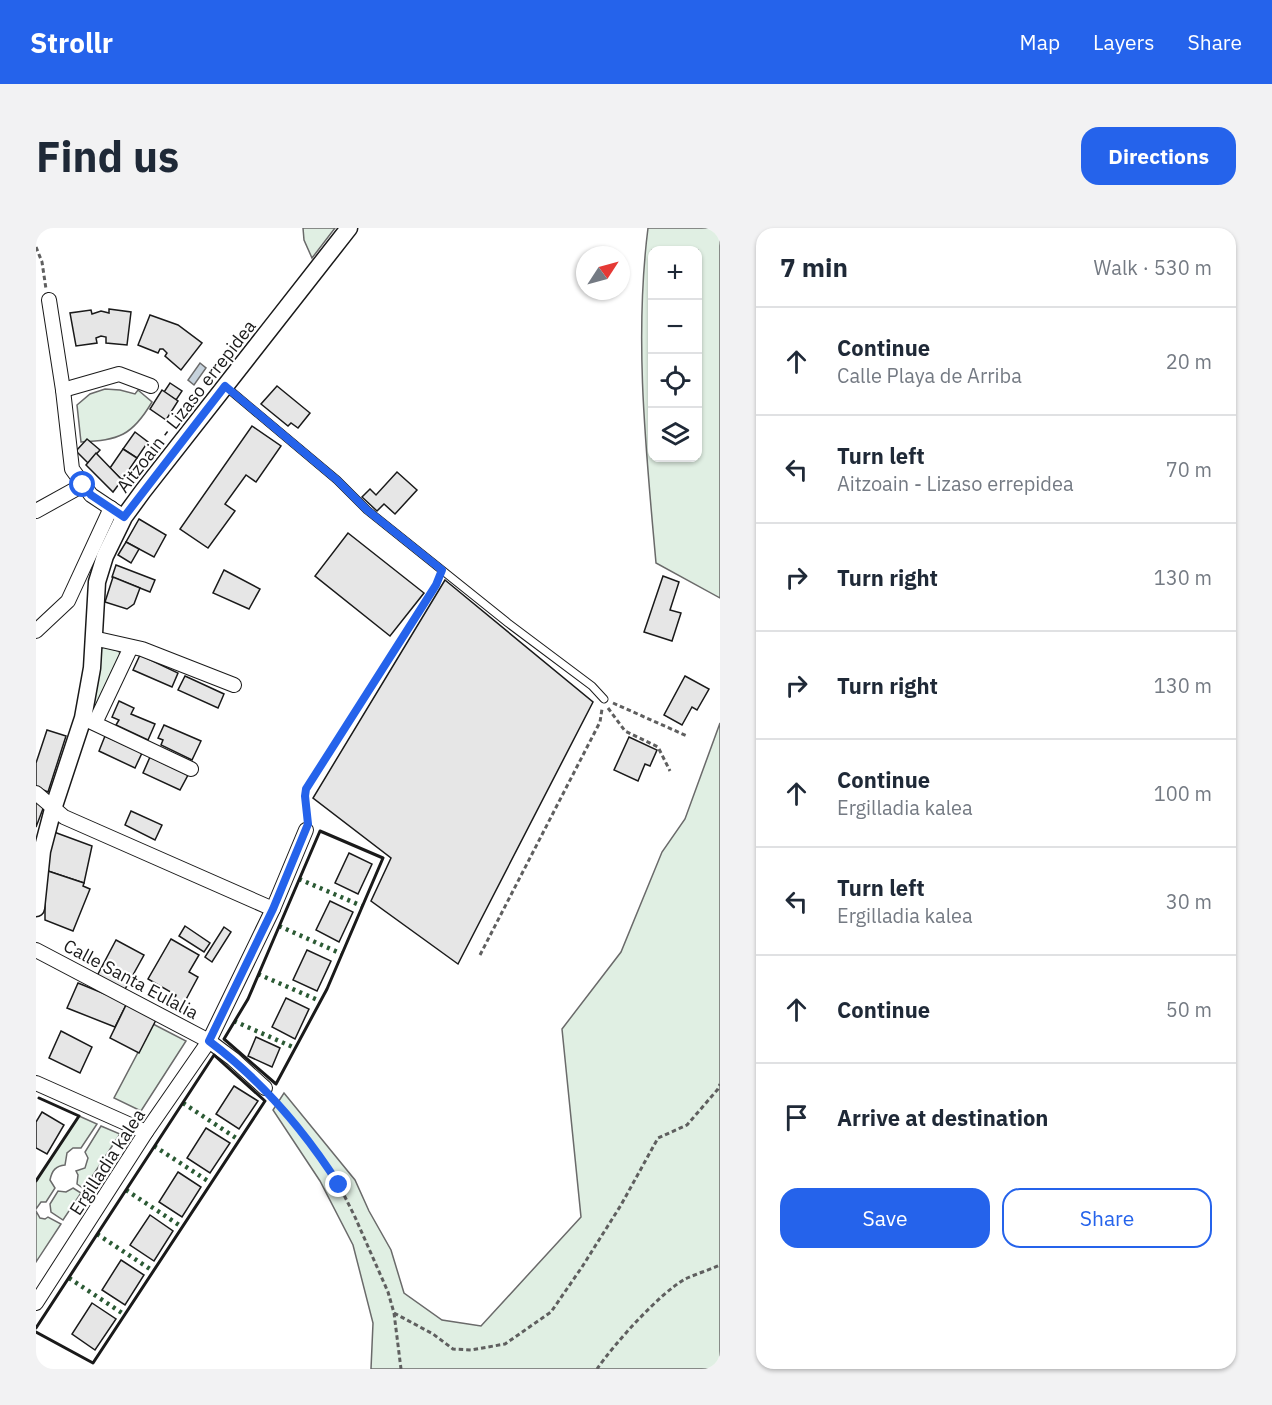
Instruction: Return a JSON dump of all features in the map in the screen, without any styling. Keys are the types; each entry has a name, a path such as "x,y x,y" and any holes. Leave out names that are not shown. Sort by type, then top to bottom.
{"street":[{"name":"Aitzoain - Lizaso errepidea","path":"36,908 42,851 53,810 89,721 97,582 118,513 225,386 349,228"},
{"path":"36,631 68,601 118,513 91,495 72,470 63,390 49,300"},
{"path":"63,390 119,374 151,386"},
{"path":"36,511 83,485"},
{"path":"93,638 141,649 234,685"},
{"path":"131,647 89,721 191,769"},
{"path":"36,793 53,810 64,817 273,909"},
{"name":"Ergilladia kalea","path":"36,1303 146,1132 209,1041 273,909 306,830"},
{"name":"Calle Santa Eulalia","path":"36,950 209,1041"},
{"path":"209,1041 265,1088"},
{"path":"36,1083 146,1132"}],"lane":[{"path":"225,386 337,480 367,510 508,623 592,686 603,699"}],"path":[{"path":"36,247 42,262 49,300"},
{"path":"306,830 308,824 306,789 436,585 442,570"},
{"path":"603,699 687,736"},
{"path":"603,699 610,713 625,731 658,747 670,771"},
{"path":"480,955 600,722 603,699"},
{"path":"394,1313 433,1334 453,1349 471,1350 505,1344 551,1312 621,1205 658,1138 687,1125 720,1084"},
{"path":"265,1088 319,1154 339,1185 388,1292 394,1313 401,1369"},
{"path":"597,1369 611,1348 656,1303 684,1280 720,1265"}],"green space":[{"path":"303,228 335,228 312,258 304,240"},
{"path":"648,228 720,228 720,598 656,563 649,479 643,395 642,311"},
{"path":"105,389 135,394 138,390 152,402 138,422 123,434 105,440 81,442 77,405 90,394"},
{"path":"104,647 119,651 120,655 93,711 101,649"},
{"path":"720,723 720,1369 371,1369 373,1323 353,1245 320,1181 273,1110 284,1093 355,1180 391,1250 404,1293 442,1320 481,1326 581,1217 562,1029 621,952 662,852 685,819"},
{"path":"153,1024 186,1041 141,1111 114,1098"},
{"path":"79,1116 97,1124 81,1148 73,1148 67,1153 65,1165 53,1171 50,1180 55,1188 46,1202 41,1202 36,1209 36,1181"},
{"path":"101,1126 120,1134 84,1189 77,1184 76,1171 85,1168 88,1158 85,1152"},
{"path":"73,1188 81,1193 63,1220 51,1212 50,1204 58,1191 66,1192"},
{"path":"36,1211 40,1218 48,1217 61,1224 36,1262"}],"shaded area":[{"path":"200,363 206,368 194,385 188,380"}],"building":[{"path":"109,309 131,312 127,345 106,343 106,337 101,336 96,338 97,343 76,346 70,313 91,310 92,314 101,311 109,313"},
{"path":"150,315 178,325 202,343 181,370 165,356 167,353 163,349 160,349 158,353 138,345"},
{"path":"170,383 182,391 176,400 164,392"},
{"path":"277,386 310,413 298,428 291,423 288,426 261,404"},
{"path":"162,390 178,401 166,420 150,409"},
{"path":"252,426 281,446 256,482 246,475 225,504 235,511 208,548 180,529"},
{"path":"135,432 148,442 137,458 123,449"},
{"path":"87,439 100,450 88,463 76,451"},
{"path":"123,449 137,458 122,480 110,468"},
{"path":"96,453 122,480 113,492 86,465"},
{"path":"397,472 417,490 395,514 384,504 377,511 362,497 370,489 376,495"},
{"path":"139,519 166,535 154,557 126,542"},
{"path":"348,533 424,593 390,636 315,576"},
{"path":"126,542 139,549 131,563 118,555"},
{"path":"116,565 155,580 150,592 112,577"},
{"path":"224,570 260,589 249,609 213,593"},
{"path":"663,576 679,582 670,610 681,613 672,641 644,632"},
{"path":"113,577 140,588 134,604 127,609 105,602"},
{"path":"445,580 593,702 458,964 371,901 391,858 313,798"},
{"path":"140,655 178,673 172,687 133,670"},
{"path":"185,676 224,694 218,708 178,690"},
{"path":"685,676 709,689 697,710 692,707 682,725 664,715"},
{"path":"119,701 134,708 131,714 155,724 148,740 116,725 119,720 112,717"},
{"path":"164,725 201,741 192,760 161,745 163,740 158,738"},
{"path":"47,730 66,736 48,792 36,787 36,763"},
{"path":"105,736 142,753 135,768 99,751"},
{"path":"629,737 657,750 650,766 645,764 638,781 614,770"},
{"path":"150,757 188,775 180,790 143,773"},
{"path":"36,801 44,806 36,827"},
{"path":"131,811 162,825 155,840 125,825"},
{"path":"54,832 92,846 84,883 45,870"},
{"path":"349,853 372,864 358,894 335,883"},
{"path":"45,870 84,883 83,886 90,889 73,931 45,920"},
{"path":"330,901 353,912 339,942 316,930"},
{"path":"185,926 210,943 204,952 179,936"},
{"path":"224,927 231,932 212,962 205,957"},
{"path":"171,939 199,955 189,972 198,977 183,1005 174,1000 176,995 148,979"},
{"path":"116,940 144,955 124,991 97,976"},
{"path":"307,950 331,961 317,991 293,980"},
{"path":"78,983 127,1003 115,1027 67,1008"},
{"path":"286,998 309,1009 295,1039 272,1027"},
{"path":"127,1003 157,1018 139,1053 110,1038"},
{"path":"61,1031 92,1047 80,1073 49,1058"},
{"path":"256,1037 280,1048 272,1067 248,1056"},
{"path":"234,1086 258,1101 239,1129 216,1114"},
{"path":"42,1112 64,1125 47,1154 36,1148 36,1122"},
{"path":"206,1128 230,1143 210,1173 187,1158"},
{"path":"178,1172 201,1187 182,1217 159,1202"},
{"path":"150,1215 173,1231 154,1261 130,1245"},
{"path":"121,1260 144,1275 125,1305 102,1290"},
{"path":"92,1303 116,1319 95,1350 72,1334"}],"hedge":[{"path":"299,879 362,906"},
{"path":"279,926 342,954"},
{"path":"258,974 320,1001"},
{"path":"234,1021 295,1048"},
{"path":"183,1103 239,1140"},
{"path":"154,1146 211,1183"},
{"path":"126,1190 182,1227"},
{"path":"97,1234 153,1271"},
{"path":"69,1278 125,1315"}],"wall":[{"path":"320,831 383,858 327,989 276,1084 224,1039 248,999 320,831"},
{"path":"36,1328 214,1055 265,1101 93,1363 36,1332"},
{"path":"36,1181 79,1116 39,1098"}],"route":[{"path":"83,485 91,495 124,517 225,386 337,480 367,510 442,570 436,585 306,789 308,824 273,909 209,1041 265,1088 319,1154 339,1185"}]}
